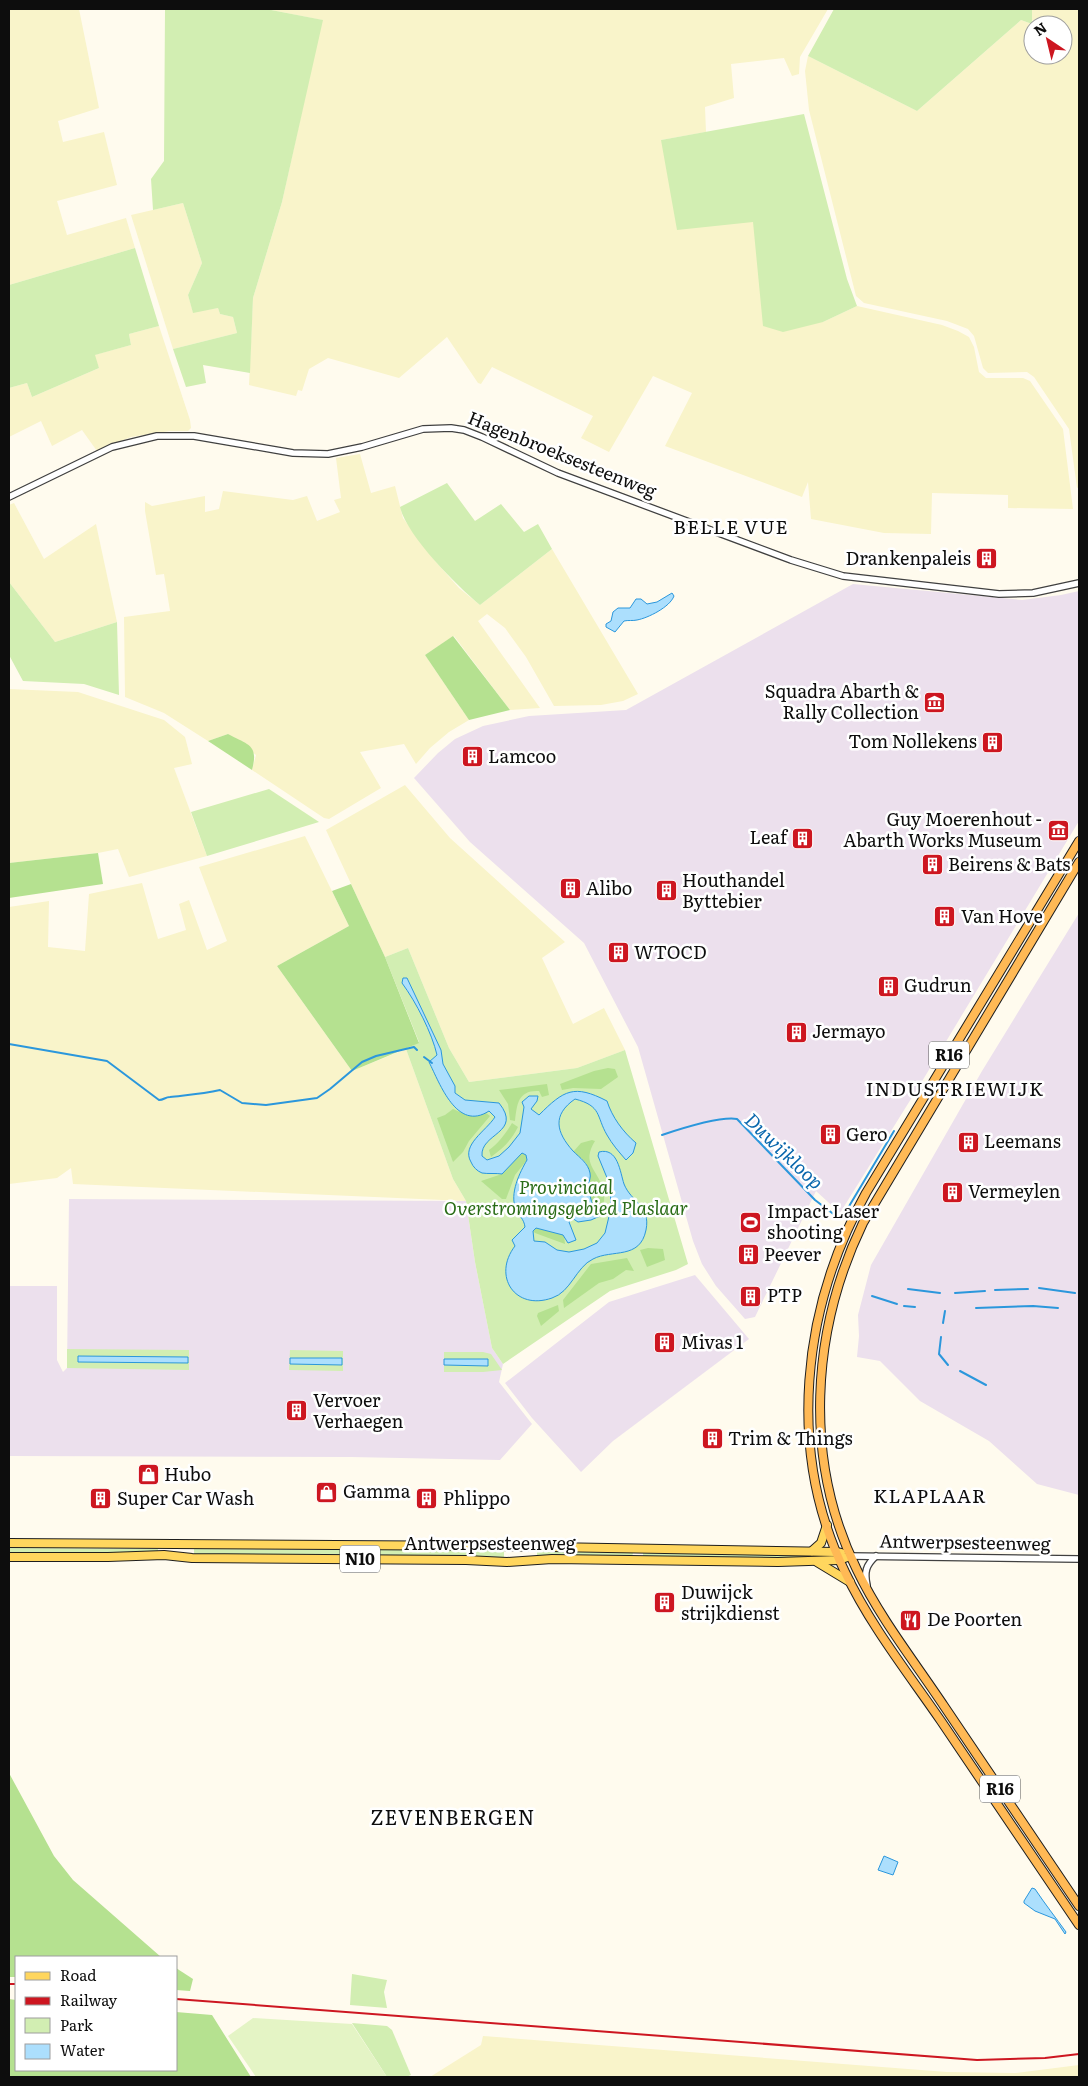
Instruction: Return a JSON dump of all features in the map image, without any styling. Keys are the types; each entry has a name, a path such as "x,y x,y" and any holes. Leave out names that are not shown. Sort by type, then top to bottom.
{"highway":[{"name":"R16","path":"1079,841 866,1193 843,1236 822,1296 810,1363 808,1394 812,1459 827,1525 850,1582 882,1636 1079,1925"},
{"name":"R16","path":"1079,862 874,1201 842,1268 826,1330 821,1368 820,1413 822,1454 831,1498 839,1528 867,1590 1079,1906"}],"main road":[{"path":"812,1552 821,1543 827,1525"},
{"name":"Antwerpsesteenweg","path":"9,1544 792,1551 850,1556"},
{"path":"506,1562 513,1558 515,1554 508,1547"},
{"path":"633,1560 637,1557 638,1553 634,1550"},
{"name":"Antwerpsesteenweg","path":"9,1557 100,1558 164,1555 192,1558 506,1562 552,1559 815,1561 838,1556"},
{"path":"815,1561 823,1564 850,1582"}],"street":[{"name":"Hagenbroeksesteenweg","path":"9,497 112,447 157,436 194,436 293,453 328,454 362,448 423,429 451,428 464,430 482,437 558,473 791,560 843,576 999,594 1039,592 1079,584"},
{"name":"Antwerpsesteenweg","path":"850,1556 1079,1559"},
{"path":"867,1590 866,1570 869,1563 876,1556"}],"shaded area":[{"path":"9,9 79,9 99,108 58,121 63,142 104,132 117,185 57,201 67,235 126,218 135,248 9,285"},
{"path":"266,9 828,9 800,57 799,74 792,76 784,58 731,64 734,98 705,107 706,132 661,140 753,222 823,322 857,306 942,325 969,337 974,347 979,372 986,378 1023,378 1030,381 1063,429 1073,509 1008,508 1008,495 932,493 931,534 884,533 811,519 808,482 802,497 665,446 692,393 653,376 609,452 581,438 593,416 492,367 481,384 478,383 447,337 399,378 328,358 309,369 302,391 298,390 296,396 249,385 253,298 282,202 322,20"},
{"path":"1032,9 1079,9 1079,487 1077,488 1069,429 1034,377 1027,372 988,373 983,368 974,336 968,329 947,321 864,303 856,296 809,110 805,71 808,56 917,111 1021,20 1023,21 1023,65 1073,65 1073,15 1032,15"},
{"path":"183,203 202,263 188,295 193,312 218,308 220,314 233,317 237,333 173,349 131,215"},
{"path":"159,326 190,420 191,428 188,431 170,431 131,437 97,451 82,430 52,446 41,421 9,437 9,388 27,383 32,397 99,368 94,355 131,345 129,334"},
{"path":"360,454 371,493 395,486 403,518 436,562 459,588 480,605 552,549 638,694 623,701 601,705 554,706 526,657 505,628 487,614 478,621 540,708 510,710 454,636 425,655 469,720 449,732 430,748 416,764 404,744 360,752 381,788 329,819 324,818 252,770 256,755 228,734 208,741 164,713 125,697 124,617 170,611 164,574 156,575 145,502 152,506 205,496 205,512 219,509 223,491 293,500 307,496 317,521 340,512 334,500 341,498 336,458"},
{"path":"14,503 44,559 96,524 117,622 55,642 9,582 9,505"},
{"path":"853,584 1022,600 1079,591 1079,821 840,1213 816,1191 755,1317 745,1319 716,1286 702,1264 693,1241 638,1047 584,943 470,842 414,778 438,753 455,739 483,726 529,716 626,710"},
{"path":"9,689 78,692 164,720 185,737 192,764 174,768 207,856 129,877 118,849 9,863"},
{"path":"405,785 450,838 565,942 542,958 573,1024 604,1008 625,1050 577,1068 469,1082 449,1048 408,948 385,957 326,830"},
{"path":"305,836 349,926 277,966 352,1071 406,1049 453,1179 466,1201 73,1184 71,1168 57,1178 9,1184 9,907 49,901 48,947 85,951 89,894 142,883 158,939 186,930 179,904 189,900 207,950 227,941 199,867"},
{"path":"1079,913 1079,1495 1037,1484 989,1441 920,1401 880,1361 857,1357 858,1315 871,1265 982,1071"},
{"path":"69,1199 466,1201 475,1262 492,1348 503,1364 499,1382 532,1424 500,1460 351,1457 9,1456 9,1286 57,1286 57,1360 63,1372 67,1368"},
{"path":"695,1275 749,1339 613,1441 581,1472 532,1418 505,1383 609,1302"},
{"path":"483,2036 947,2072 1015,2073 1079,2065 1079,2077 430,2077 481,2045"}],"green space":[{"path":"165,9 266,9 323,20 282,202 253,298 250,373 203,365 206,383 186,387 173,349 237,333 233,317 220,314 218,308 193,313 188,295 202,263 183,203 153,210 151,179 164,161"},
{"path":"834,9 1032,9 1032,15 1023,15 1023,21 1021,20 917,111 808,56"},
{"path":"804,114 847,279 857,306 823,322 783,332 763,326 753,222 677,230 661,140"},
{"path":"135,248 159,326 129,334 131,345 95,355 99,368 32,397 27,383 9,388 9,285"},
{"path":"447,483 475,521 501,504 524,532 538,524 552,549 480,605 446,573 422,545 404,519 400,507"},
{"path":"9,582 55,642 117,622 119,695 84,684 23,681 9,655"},
{"path":"453,636 510,710 469,720 425,655"},
{"path":"228,734 246,743 253,750 254,761 252,770 208,741"},
{"path":"269,789 319,822 207,856 191,812"},
{"path":"98,853 103,884 9,898 9,863"},
{"path":"351,884 385,957 419,1043 352,1071 277,966 349,926 332,891"},
{"name":"Provinciaal Overstromingsgebied Plaslaar","path":"408,948 449,1048 469,1082 577,1068 625,1050 688,1264 676,1270 610,1291 503,1364 492,1348 475,1262 466,1201 453,1179 406,1049 419,1042 385,957"},
{"path":"608,1068 615,1069 618,1077 601,1089 573,1088 562,1090 560,1084 594,1071"},
{"path":"547,1084 549,1095 542,1097 539,1091 527,1093 520,1099 515,1121 510,1120 508,1104 499,1090"},
{"path":"453,1109 469,1116 486,1113 490,1116 469,1141 463,1152 453,1162 437,1118"},
{"path":"512,1123 518,1127 513,1136 491,1157 489,1150 502,1138"},
{"path":"595,1141 591,1149 590,1161 604,1192 604,1203 600,1216 595,1210 590,1196 590,1176 586,1163 573,1152 581,1143"},
{"path":"522,1152 526,1155 527,1160 515,1175 506,1199 502,1199 481,1181 502,1174"},
{"path":"536,1228 564,1235 565,1244 535,1233 533,1231"},
{"path":"648,1248 663,1249 665,1260 647,1267 640,1250"},
{"path":"627,1258 634,1271 626,1270 613,1279 599,1283 564,1308 563,1300 591,1264"},
{"path":"558,1305 559,1311 541,1326 537,1316 538,1313"},
{"path":"67,1349 189,1350 189,1370 67,1368"},
{"path":"290,1350 343,1351 343,1371 289,1370"},
{"path":"444,1352 483,1352 491,1354 502,1370 444,1372"},
{"path":"9,1548 158,1549 158,1553 9,1552"},
{"path":"194,1549 504,1550 504,1557 194,1554"},
{"path":"537,1551 633,1553 632,1557 537,1558"},
{"path":"643,1553 824,1554 824,1557 783,1557 775,1559 643,1557"},
{"path":"9,1773 54,1856 73,1880 160,1956 15,1956 15,1977 9,1977"},
{"path":"178,1969 193,1979 190,1991 178,1990"},
{"path":"352,1974 387,1980 384,1992 387,2008 350,2005"},
{"path":"9,1999 15,2000 15,2071 178,2071 178,2012 212,2015 251,2077 9,2077"},
{"path":"253,2018 352,2024 387,2077 256,2077 228,2036"},
{"path":"352,2023 387,2026 392,2030 411,2075 406,2077 387,2077"}],"water":[{"path":"672,593 674,596 668,604 647,617 624,621 615,632 606,627 606,624 611,621 613,612 618,608 630,608 636,599 641,599 647,604 657,602"},
{"path":"403,978 407,978 441,1050 443,1064 455,1086 455,1093 465,1100 499,1103 505,1113 506,1121 504,1127 483,1148 482,1156 487,1160 499,1156 520,1133 524,1107 522,1102 529,1096 538,1096 531,1109 539,1115 556,1100 570,1092 586,1092 596,1096 607,1101 618,1124 636,1143 633,1153 626,1160 609,1138 594,1108 575,1099 568,1105 560,1117 560,1130 567,1144 589,1169 590,1197 595,1210 600,1216 578,1222 572,1218 569,1222 576,1240 568,1243 563,1235 536,1228 533,1231 534,1241 545,1242 557,1250 569,1252 584,1249 597,1243 605,1233 611,1208 610,1185 598,1156 599,1152 605,1151 614,1157 627,1190 646,1215 646,1230 638,1246 632,1250 593,1259 582,1268 559,1295 552,1298 539,1301 527,1300 511,1288 507,1279 506,1269 508,1257 515,1246 512,1240 525,1227 516,1209 514,1197 519,1177 527,1160 526,1155 522,1153 502,1174 482,1173 473,1166 469,1150 476,1138 495,1117 489,1111 478,1116 468,1115 459,1111 444,1093 429,1062 437,1055 431,1037 418,1008 402,983"},
{"path":"78,1356 188,1357 188,1363 78,1362"},
{"path":"290,1358 342,1358 342,1365 290,1364"},
{"path":"444,1359 488,1359 488,1366 444,1365"},
{"path":"884,1856 898,1862 893,1875 878,1870"},
{"path":"1032,1888 1035,1889 1066,1932 1065,1934 1055,1919 1035,1911 1024,1903"}],"waterway":[{"name":"Duwijkloop","path":"9,1044 107,1061 159,1100 168,1097 220,1090 242,1103 266,1105 317,1098 362,1062 376,1056 414,1047 417,1050"},
{"name":"Duwijkloop","path":"424,1057 432,1063"},
{"name":"Duwijkloop","path":"662,1135 710,1121 737,1119 815,1200 840,1219 894,1131"},
{"path":"1039,1288 1075,1293"},
{"path":"908,1289 940,1293"},
{"path":"995,1290 1028,1289"},
{"path":"955,1293 985,1291"},
{"path":"872,1296 897,1304"},
{"path":"904,1306 915,1307"},
{"path":"976,1308 1033,1306 1058,1308"},
{"path":"943,1323 945,1311"},
{"path":"941,1337 939,1354 948,1365"},
{"path":"960,1371 986,1385"}],"railway":[{"path":"9,1984 15,1984"},
{"path":"178,1999 977,2060 1045,2058 1079,2054"}],"place":[{"name":"Drankenpaleis","path":"987,559"},
{"name":"Squadra Abarth & Rally Collection","path":"935,702"},
{"name":"Tom Nollekens","path":"993,742"},
{"name":"Lamcoo","path":"472,757"},
{"name":"Guy Moerenhout - Abarth Works Museum","path":"1058,830"},
{"name":"Leaf","path":"803,838"},
{"name":"Beirens & Bats","path":"932,865"},
{"name":"Alibo","path":"570,889"},
{"name":"Houthandel Byttebier","path":"666,891"},
{"name":"Van Hove","path":"945,917"},
{"name":"WTOCD","path":"618,953"},
{"name":"Gudrun","path":"888,986"},
{"name":"Jermayo","path":"796,1032"},
{"name":"Gero","path":"830,1135"},
{"name":"Leemans","path":"968,1142"},
{"name":"Vermeylen","path":"952,1192"},
{"name":"Impact Laser shooting","path":"751,1222"},
{"name":"Peever","path":"748,1255"},
{"name":"PTP","path":"751,1296"},
{"name":"Mivas 1","path":"665,1343"},
{"name":"Vervoer Verhaegen","path":"297,1411"},
{"name":"Trim & Things","path":"712,1439"},
{"name":"Hubo","path":"148,1475"},
{"name":"Gamma","path":"327,1492"},
{"name":"Super Car Wash","path":"101,1499"},
{"name":"Phlippo","path":"427,1499"},
{"name":"Duwijck strijkdienst","path":"665,1603"},
{"name":"De Poorten","path":"911,1620"}],"district":[{"name":"BELLE VUE","path":"731,527"},
{"name":"INDUSTRIEWIJK","path":"955,1089"},
{"name":"KLAPLAAR","path":"930,1496"},
{"name":"ZEVENBERGEN","path":"453,1818"}]}
